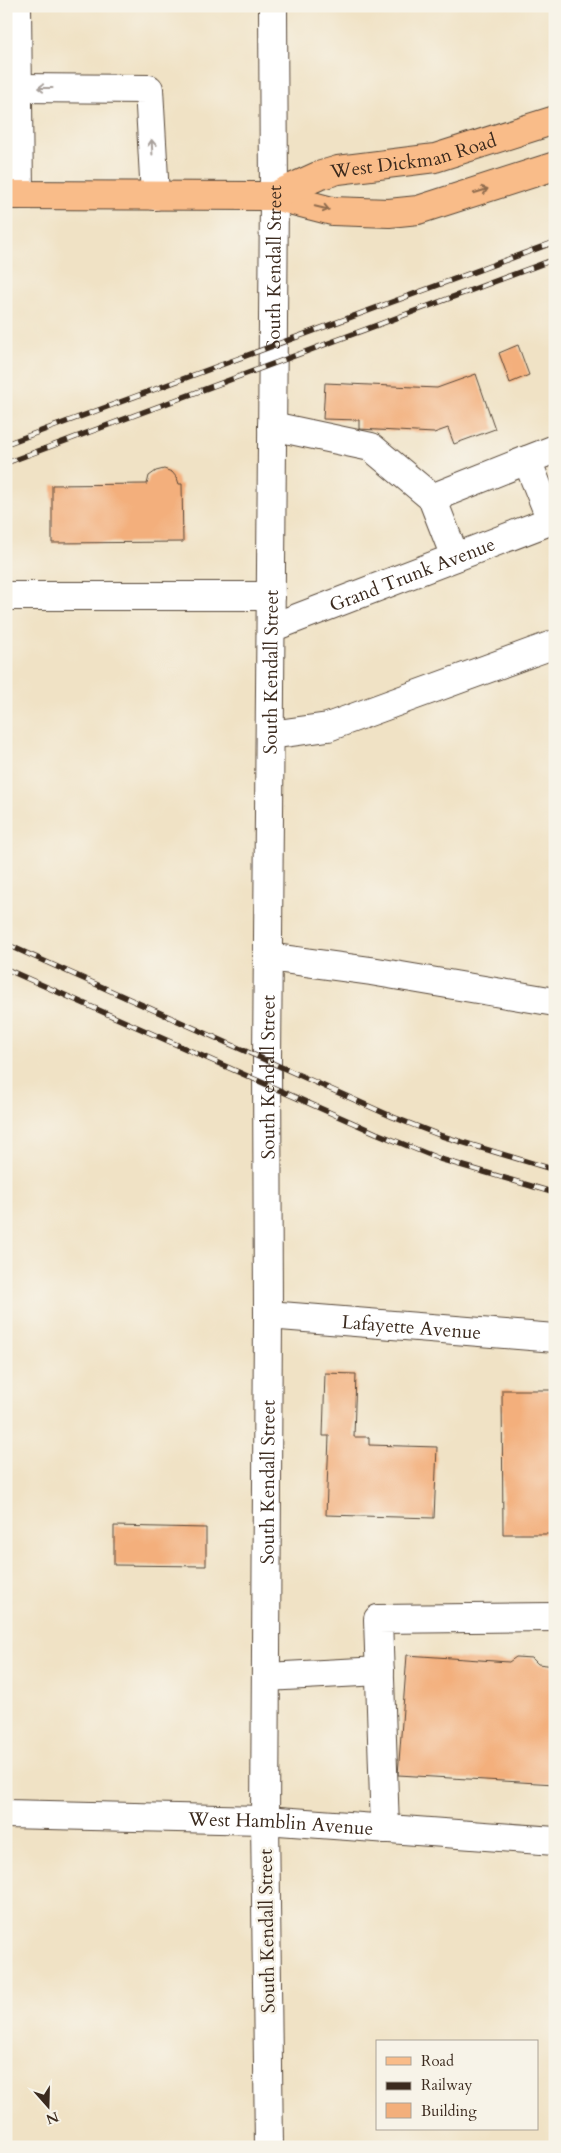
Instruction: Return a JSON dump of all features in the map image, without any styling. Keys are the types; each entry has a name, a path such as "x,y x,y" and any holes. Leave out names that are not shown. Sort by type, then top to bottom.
{"main road":[{"name":"West Dickman Road","path":"274,196 318,176 338,170 435,158 555,120"},
{"name":"West Dickman Road","path":"12,195 274,196 332,211 364,214 418,210 555,166"}],"street":[{"path":"12,195 18,88 17,6"},
{"name":"South Kendall Street","path":"269,2147 265,1820 268,957 274,196 273,6"},
{"path":"18,88 149,89 155,196"},
{"path":"272,426 370,447 432,498 456,557"},
{"path":"432,498 555,448"},
{"path":"527,460 553,520"},
{"name":"Grand Trunk Avenue","path":"271,628 553,520"},
{"path":"6,596 271,596"},
{"path":"270,735 328,727 555,644"},
{"path":"268,957 380,973 555,1002"},
{"name":"Lafayette Avenue","path":"268,1315 555,1338"},
{"path":"385,1829 378,1619 555,1617"},
{"path":"266,1677 380,1671"},
{"name":"West Hamblin Avenue","path":"6,1814 265,1820 555,1841"}],"building":[{"path":"518,345 529,375 510,383 499,353"},
{"path":"476,374 495,429 454,444 448,428 434,433 359,429 359,420 323,419 325,383 437,388"},
{"path":"164,469 172,472 179,484 182,484 183,542 52,543 52,485 147,484 149,476 156,471"},
{"path":"325,1373 356,1374 354,1437 369,1437 369,1445 437,1447 434,1518 326,1515 329,1436 323,1436"},
{"path":"502,1390 555,1390 555,1534 503,1534"},
{"path":"114,1526 206,1528 206,1566 114,1565"},
{"path":"407,1655 509,1662 516,1657 532,1658 538,1664 555,1666 555,1784 398,1775"}],"railway":[{"path":"6,444 555,242"},
{"path":"6,463 555,259"},
{"path":"6,944 393,1117 442,1136 555,1170"},
{"path":"6,969 376,1133 440,1159 555,1193"}]}
